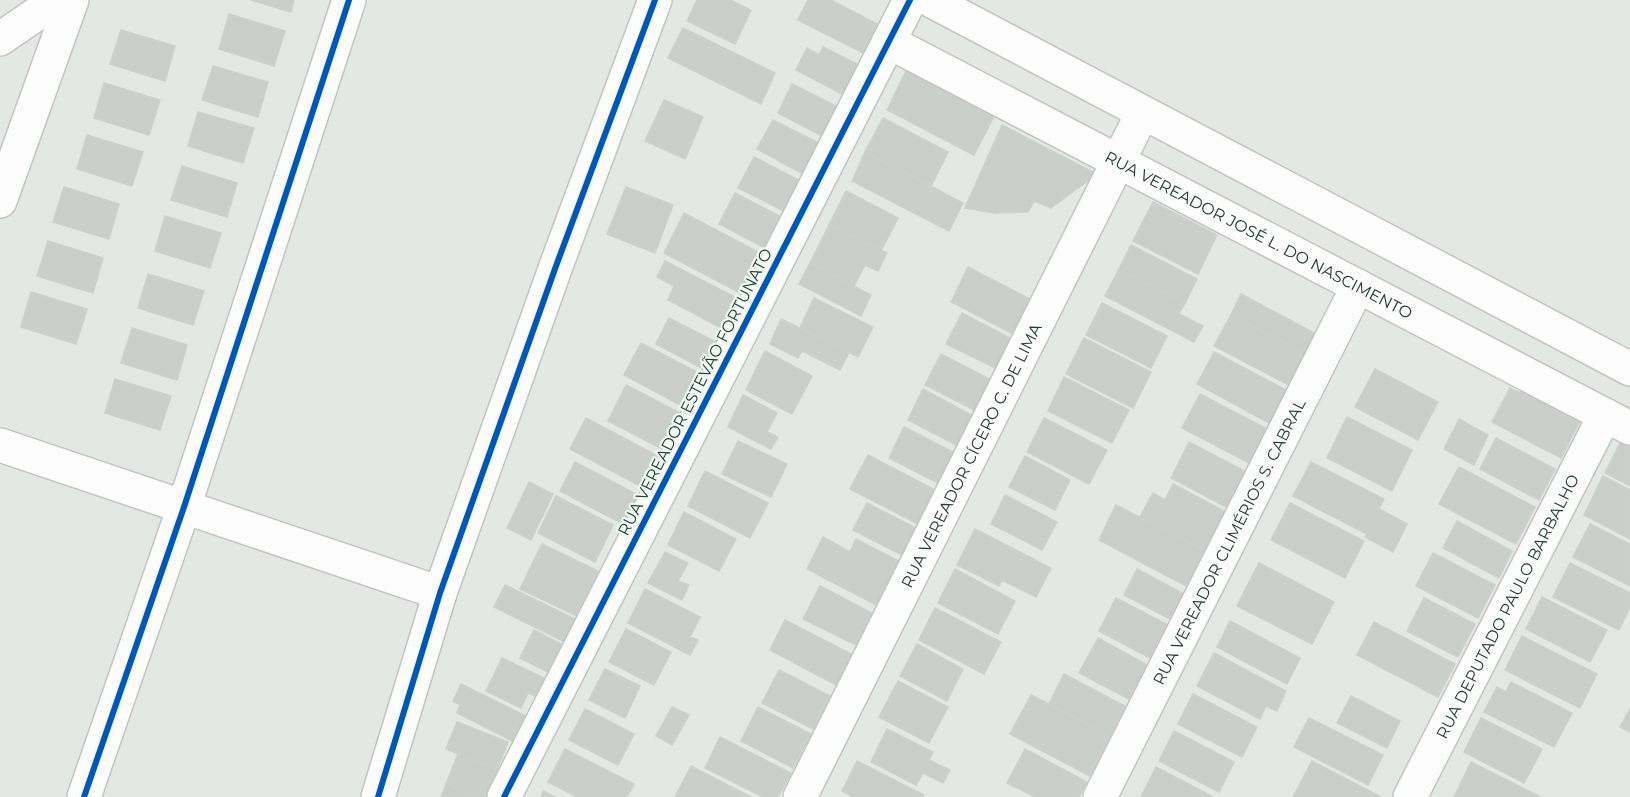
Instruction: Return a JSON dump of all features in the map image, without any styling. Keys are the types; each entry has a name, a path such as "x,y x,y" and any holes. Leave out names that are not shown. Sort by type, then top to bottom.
{"street":[{"path":"0,39 57,0"},
{"path":"0,201 72,0"},
{"path":"84,797 184,507 348,0"},
{"path":"378,797 440,592 556,266 655,0"},
{"name":"RUA VEREADOR ESTEVÃO FORTUNATO","path":"504,797 910,0"},
{"path":"930,0 1142,114 1630,369"},
{"name":"RUA VEREADOR JOSÉ L. DO NASCIMENTO","path":"889,42 1618,421"},
{"name":"RUA VEREADOR CÍCERO C. DE LIMA","path":"800,797 1142,114"},
{"name":"RUA VEREADOR CLIMÉRIOS S. CABRAL","path":"1100,797 1358,286"},
{"name":"RUA DEPUTADO PAULO BARBALHO","path":"1410,797 1618,421"},
{"path":"0,445 440,592"}],"building":[{"path":"251,0 294,0 291,12"},
{"path":"697,0 730,0 751,10 735,44 687,21"},
{"path":"808,0 831,0 879,25 865,54 798,20"},
{"path":"229,14 285,31 274,66 219,49"},
{"path":"683,28 775,73 761,104 668,58"},
{"path":"121,30 175,46 165,81 110,64"},
{"path":"823,47 859,65 844,95 796,70 807,48 819,55"},
{"path":"213,66 268,82 258,117 202,100"},
{"path":"907,69 995,114 974,155 887,110"},
{"path":"104,83 160,100 149,135 94,118"},
{"path":"792,84 838,107 822,136 778,113"},
{"path":"664,100 703,117 685,159 645,141"},
{"path":"198,112 254,128 243,163 188,146"},
{"path":"883,118 948,152 931,186 865,152"},
{"path":"773,120 819,143 803,174 757,149"},
{"path":"1002,125 1097,174 1051,208 1034,201 1028,212 995,213 965,208"},
{"path":"87,135 143,152 132,186 77,169"},
{"path":"865,152 963,203 949,231 852,181"},
{"path":"754,157 800,181 784,211 738,188"},
{"path":"182,166 237,183 227,217 171,200"},
{"path":"64,187 119,204 109,239 53,222"},
{"path":"626,187 673,205 655,253 607,234"},
{"path":"846,191 898,218 881,251 829,225"},
{"path":"735,193 781,217 765,248 719,224"},
{"path":"1153,202 1217,235 1198,274 1133,241"},
{"path":"684,213 762,254 742,294 664,253"},
{"path":"165,216 221,233 210,268 155,251"},
{"path":"829,225 887,253 878,271 865,265 854,286 810,263"},
{"path":"48,241 103,258 93,293 37,276"},
{"path":"1131,245 1197,279 1185,303 1119,269"},
{"path":"665,261 739,299 723,329 668,300 674,286 657,277"},
{"path":"810,263 871,295 861,316 799,284"},
{"path":"968,267 1032,300 1015,335 951,302"},
{"path":"1119,269 1185,303 1179,314 1203,326 1194,342 1105,296"},
{"path":"148,274 204,291 193,325 138,308"},
{"path":"31,292 87,309 76,344 21,327"},
{"path":"1241,294 1318,335 1307,354 1231,315"},
{"path":"814,298 873,327 858,357 800,328"},
{"path":"1102,303 1167,336 1151,368 1086,335"},
{"path":"962,313 1012,339 997,369 946,344"},
{"path":"1231,315 1307,354 1291,386 1214,346"},
{"path":"669,318 716,342 703,369 656,344"},
{"path":"781,319 849,352 840,370 802,351 798,358 770,344"},
{"path":"132,328 187,345 177,380 121,363"},
{"path":"1084,338 1151,372 1133,408 1066,374"},
{"path":"641,343 701,374 684,407 624,375"},
{"path":"765,351 812,376 792,414 746,390"},
{"path":"1214,352 1288,391 1271,424 1197,384"},
{"path":"941,354 991,380 976,411 925,385"},
{"path":"1375,369 1438,402 1418,440 1355,407"},
{"path":"1064,377 1129,410 1112,443 1048,411"},
{"path":"1528,377 1587,407 1561,458 1492,422 1510,388 1520,393"},
{"path":"115,379 171,396 160,430 105,413"},
{"path":"626,385 680,413 662,449 608,421"},
{"path":"923,389 973,416 958,446 908,420"},
{"path":"1200,394 1269,430 1251,464 1182,428"},
{"path":"743,395 777,413 767,432 778,437 771,449 728,427"},
{"path":"1347,417 1412,450 1392,491 1327,458"},
{"path":"586,418 658,456 642,487 570,449"},
{"path":"1044,418 1107,450 1089,484 1027,452"},
{"path":"1459,419 1488,435 1474,465 1444,449"},
{"path":"904,427 955,453 938,483 889,458"},
{"path":"1625,433 1630,436 1630,486 1605,473"},
{"path":"1496,438 1555,469 1539,500 1480,469"},
{"path":"738,441 787,464 771,497 722,474"},
{"path":"1189,442 1246,472 1228,508 1171,478"},
{"path":"868,455 935,490 918,524 850,489"},
{"path":"1025,456 1070,480 1055,510 1009,487"},
{"path":"575,462 638,495 623,524 560,491"},
{"path":"1311,462 1384,499 1379,509 1407,524 1393,552 1365,537 1367,534 1293,496"},
{"path":"1459,467 1535,507 1516,544 1439,504"},
{"path":"705,471 768,503 750,538 688,506"},
{"path":"1603,476 1630,490 1630,539 1584,515"},
{"path":"529,482 553,494 531,540 507,528"},
{"path":"1173,484 1226,512 1206,551 1140,517 1153,493 1165,500"},
{"path":"1005,495 1057,522 1042,550 991,524"},
{"path":"556,496 613,525 595,562 538,533"},
{"path":"867,503 916,528 902,555 853,530"},
{"path":"1290,503 1364,541 1345,578 1271,540"},
{"path":"1116,505 1206,551 1188,587 1099,540"},
{"path":"684,512 736,539 719,571 668,545"},
{"path":"1457,521 1512,551 1499,578 1443,548"},
{"path":"1590,524 1630,544 1630,586 1573,557"},
{"path":"975,529 1051,568 1036,597 1002,580 999,586 957,565"},
{"path":"823,537 850,552 856,539 899,561 876,605 807,569"},
{"path":"542,544 598,571 577,616 520,589"},
{"path":"665,552 688,563 678,581 689,585 682,600 648,583"},
{"path":"1433,553 1495,585 1478,618 1416,586"},
{"path":"1259,563 1334,602 1312,644 1237,606"},
{"path":"1570,563 1630,593 1630,607 1619,630 1553,597"},
{"path":"955,569 1015,601 998,634 938,603"},
{"path":"1137,569 1184,594 1170,619 1124,595"},
{"path":"505,585 575,619 565,642 494,607"},
{"path":"820,586 872,613 856,645 803,619"},
{"path":"645,589 700,617 690,637 698,640 690,655 628,623"},
{"path":"1542,597 1607,630 1590,662 1526,629"},
{"path":"1116,598 1168,625 1150,658 1099,631"},
{"path":"1424,598 1475,624 1458,657 1407,631"},
{"path":"935,608 1001,642 984,674 919,640"},
{"path":"785,620 851,654 836,685 770,650"},
{"path":"1230,621 1300,658 1287,684 1217,647"},
{"path":"1374,622 1455,664 1438,697 1357,655"},
{"path":"626,629 671,652 654,685 609,662"},
{"path":"534,630 563,645 550,673 520,658"},
{"path":"1522,636 1597,674 1580,708 1505,670"},
{"path":"1098,638 1147,665 1129,699 1079,673"},
{"path":"917,644 963,669 947,701 900,676"},
{"path":"1214,653 1286,691 1277,711 1266,706 1260,719 1197,686"},
{"path":"502,658 546,679 538,697 528,693 521,708 486,691"},
{"path":"605,669 640,686 625,718 589,700"},
{"path":"779,670 830,696 813,729 762,703"},
{"path":"1064,674 1125,706 1110,736 1049,704"},
{"path":"898,681 948,707 929,743 879,717"},
{"path":"1511,682 1572,713 1554,747 1484,712 1497,687 1506,692"},
{"path":"461,684 528,717 516,743 457,713 460,705 453,701"},
{"path":"1193,694 1257,727 1242,757 1178,724"},
{"path":"1031,695 1110,736 1090,776 1010,734"},
{"path":"1351,696 1400,721 1387,748 1337,723"},
{"path":"672,707 689,715 672,745 656,736"},
{"path":"758,707 811,734 793,768 741,741"},
{"path":"585,709 634,734 618,765 569,740"},
{"path":"1630,709 1630,732 1620,727"},
{"path":"1309,718 1383,755 1368,785 1294,747"},
{"path":"1481,718 1542,749 1524,783 1464,752"},
{"path":"457,722 508,742 497,770 446,749"},
{"path":"887,729 933,752 929,760 950,770 943,783 923,773 916,785 871,762"},
{"path":"1174,731 1234,762 1219,792 1159,761"},
{"path":"720,737 791,773 778,797 763,797 705,768"},
{"path":"565,749 634,784 627,797 577,797 548,782"},
{"path":"1025,749 1087,782 1079,797 1035,797 1007,783"},
{"path":"458,754 497,770 486,797 478,797 446,784"},
{"path":"857,761 924,795 923,797 853,797 842,791"},
{"path":"1312,761 1381,797 1293,797"},
{"path":"1471,762 1541,797 1454,797"},
{"path":"691,766 751,797 675,797"},
{"path":"1156,767 1213,797 1141,797"},
{"path":"446,784 478,797 441,797"},
{"path":"543,791 555,797 541,797"}],"cycle path":[{"path":"84,797 184,507 349,0"},
{"path":"378,797 440,593 556,266 655,0"},
{"path":"504,797 910,0"}]}
